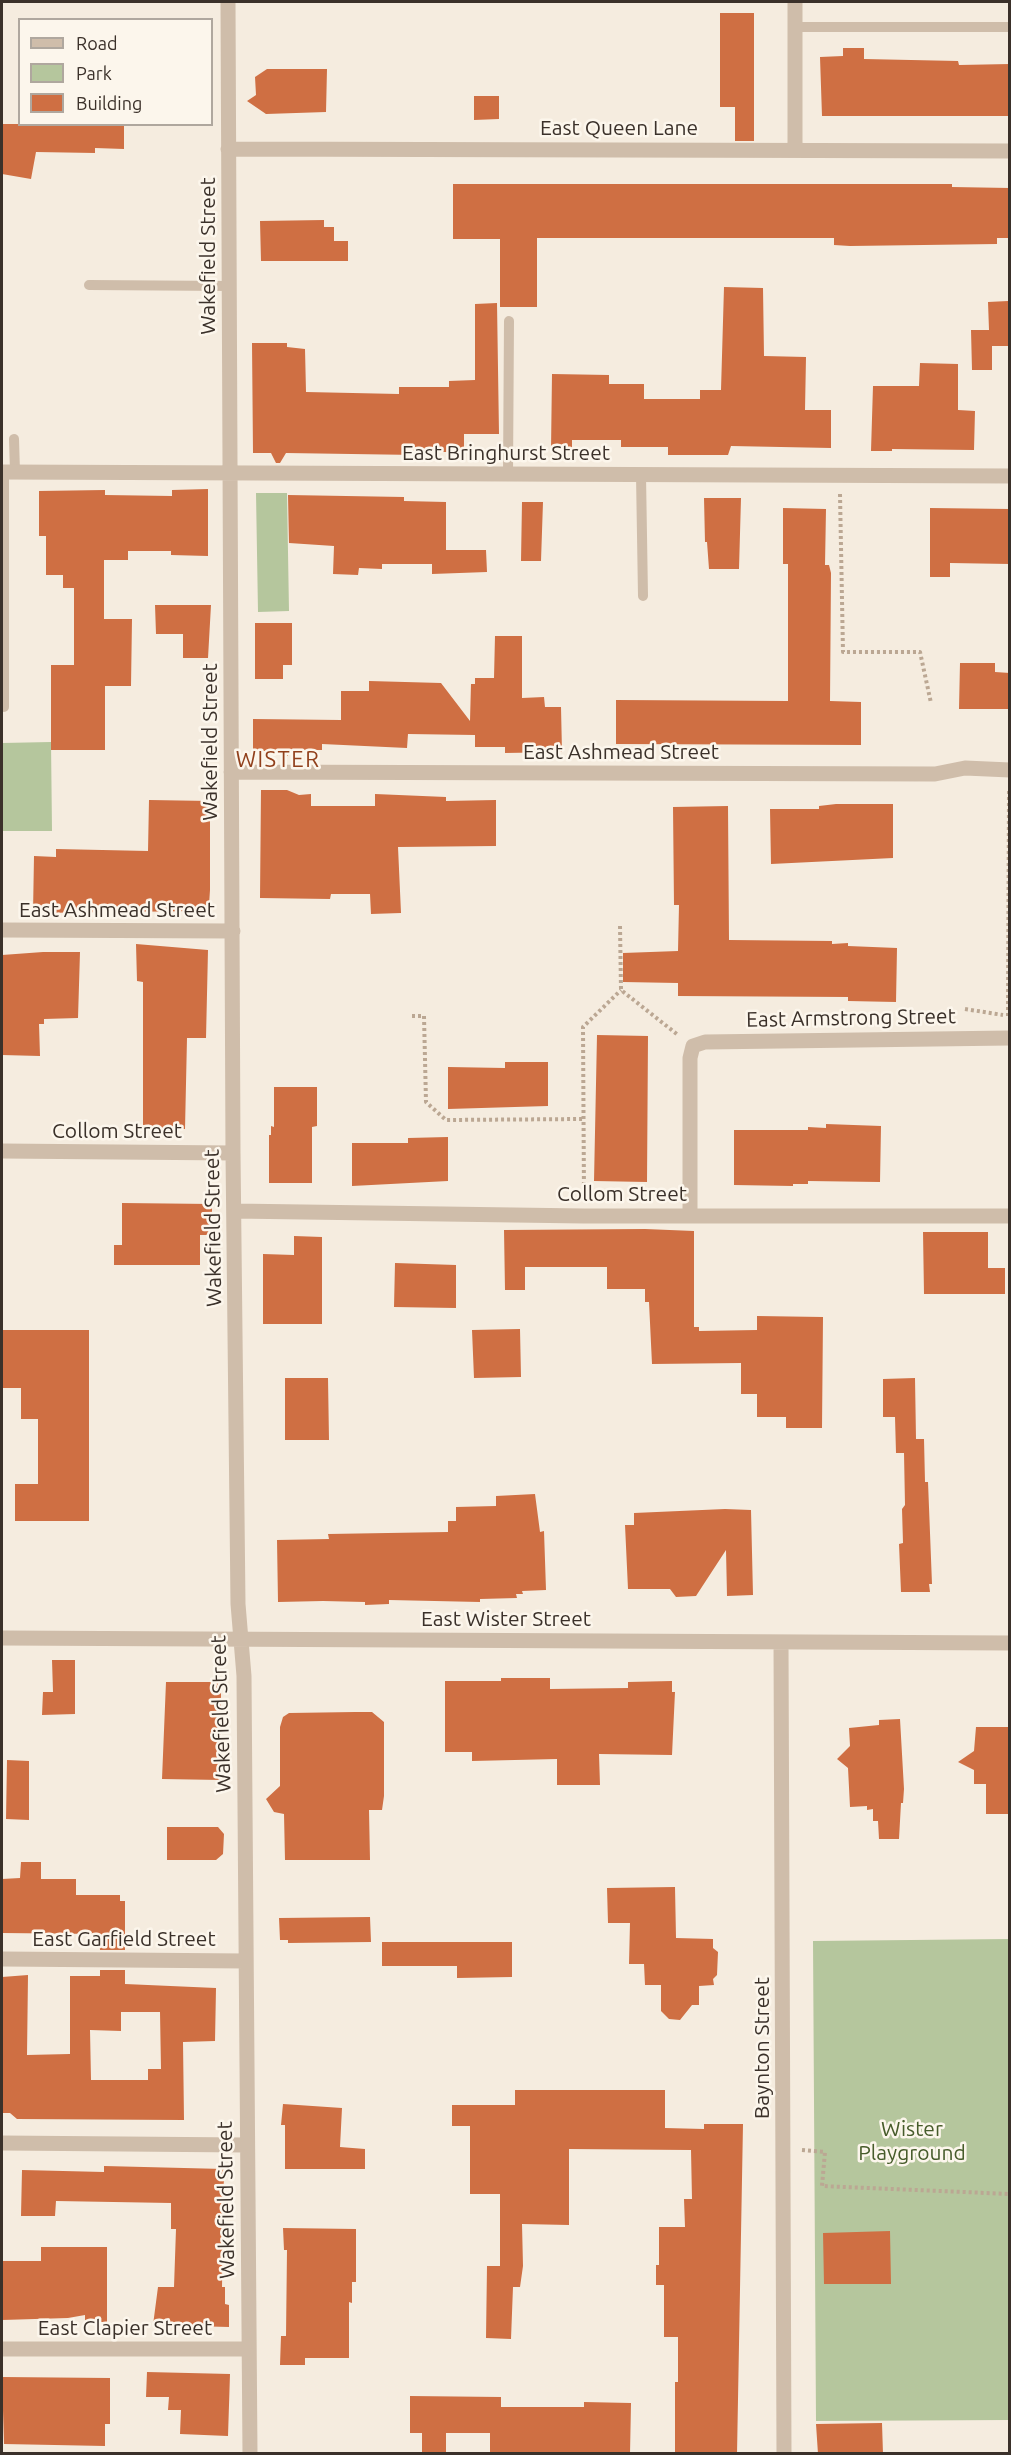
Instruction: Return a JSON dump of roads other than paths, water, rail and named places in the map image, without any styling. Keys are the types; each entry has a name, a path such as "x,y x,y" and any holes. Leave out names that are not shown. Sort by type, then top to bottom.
{"street":[{"name":"Wakefield Street","path":"228,2 233,1153 238,1604 244,1676 249,2454"},
{"path":"795,2 795,150"},
{"name":"East Queen Lane","path":"228,148 1010,151"},
{"name":"East Bringhurst Street","path":"7,472 1010,476"},
{"name":"East Ashmead Street","path":"231,772 935,774 965,768 1010,770"},
{"name":"East Ashmead Street","path":"2,930 233,931"},
{"name":"East Armstrong Street","path":"690,1214 690,1058 693,1046 705,1042 1010,1038"},
{"name":"Collom Street","path":"2,1151 233,1153"},
{"name":"Collom Street","path":"234,1211 584,1216 690,1214 1010,1216"},
{"name":"East Wister Street","path":"2,1638 1010,1643"},
{"name":"Baynton Street","path":"781,1642 784,2454"},
{"name":"East Garfield Street","path":"2,1959 245,1961"},
{"path":"2,2143 246,2145"},
{"name":"East Clapier Street","path":"2,2349 249,2349"}],"lane":[{"path":"795,27 1010,27"},
{"path":"89,285 229,286"},
{"path":"508,474 509,321"},
{"path":"4,707 7,472 14,439"},
{"path":"641,475 643,596"}],"district":[{"name":"WISTER","path":"278,760"}],"park label":[{"name":"Wister Playground","path":"912,2141"}]}
